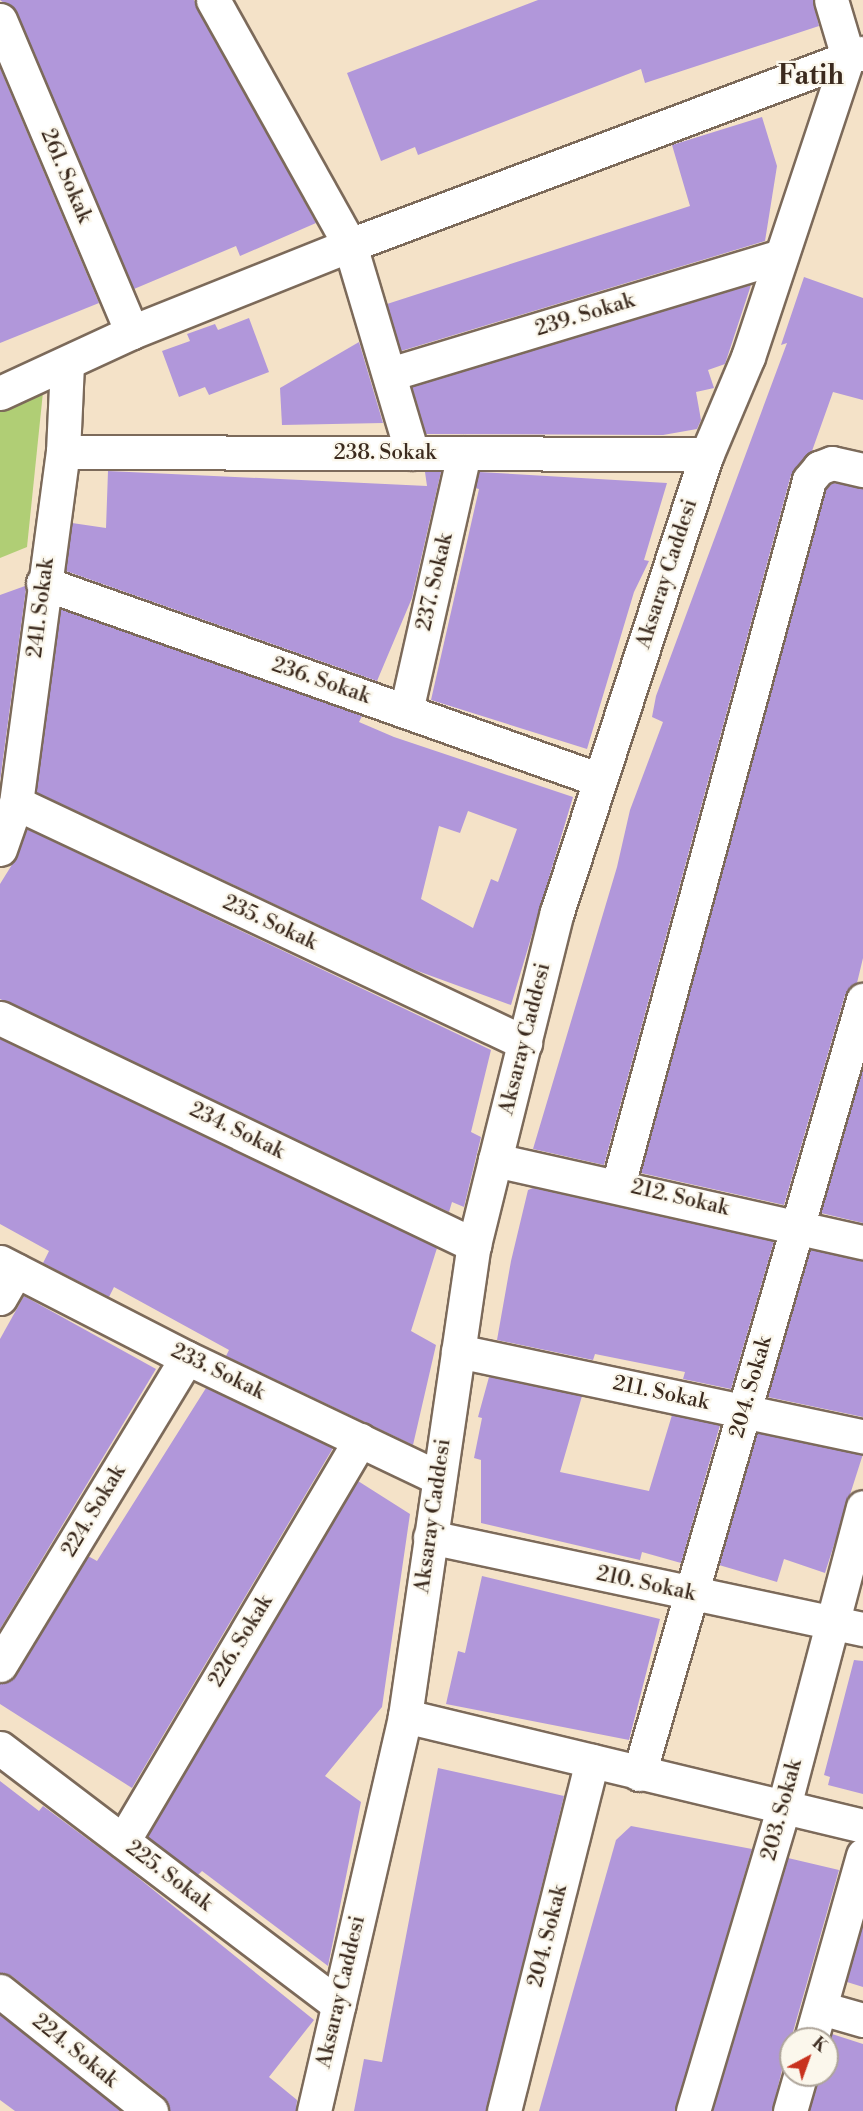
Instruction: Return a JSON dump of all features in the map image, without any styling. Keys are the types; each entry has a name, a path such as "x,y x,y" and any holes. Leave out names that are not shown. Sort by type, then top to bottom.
{"street":[{"path":"213,0 350,245 412,453"},
{"path":"0,393 132,332 350,245 856,55 831,0"},
{"name":"261. Sokak","path":"0,20 132,332"},
{"name":"Aksaray Caddesi","path":"314,2111 405,1716 474,1245 557,912 707,454 748,357 781,256 856,55"},
{"name":"239. Sokak","path":"390,374 781,256"},
{"name":"241. Sokak","path":"0,849 16,803 43,583 63,452 67,364"},
{"name":"238. Sokak","path":"63,452 707,454"},
{"name":"237. Sokak","path":"406,711 464,453"},
{"path":"618,1185 809,480 819,468 832,463 863,470"},
{"name":"236. Sokak","path":"43,583 600,780"},
{"name":"235. Sokak","path":"16,803 525,1043"},
{"name":"204. Sokak","path":"639,1774 863,1000"},
{"name":"234. Sokak","path":"0,1017 474,1245"},
{"name":"212. Sokak","path":"495,1160 799,1225 863,1242"},
{"path":"0,1298 8,1266"},
{"name":"233. Sokak","path":"8,1266 188,1358 439,1478"},
{"name":"211. Sokak","path":"458,1351 863,1436"},
{"name":"224. Sokak","path":"1,1660 188,1358"},
{"name":"226. Sokak","path":"123,1841 360,1440"},
{"name":"203. Sokak","path":"693,2111 784,1806 830,1623 863,1507"},
{"name":"210. Sokak","path":"430,1538 863,1629"},
{"path":"405,1716 863,1826"},
{"name":"225. Sokak","path":"0,1748 338,2005"},
{"name":"204. Sokak","path":"504,2111 592,1761"},
{"path":"815,2027 863,1855"},
{"name":"224. Sokak","path":"0,1991 151,2111"},
{"path":"821,2008 863,2020"},
{"path":"789,2111 797,2087"}],"green space":[{"path":"43,392 27,547 0,558 0,408"}],"building":[{"path":"0,0 194,0 316,223 240,256 236,246 134,289 17,13"},
{"path":"538,0 813,0 819,26 645,83 641,69 418,155 415,147 381,161 347,73"},
{"path":"0,68 99,303 0,343"},
{"path":"762,117 777,166 765,241 401,351 387,304 690,206 672,145"},
{"path":"804,277 863,298 863,400 833,392 812,451 791,475 604,1165 533,1149 617,867 630,810 663,722 652,717 656,696 787,343 781,345"},
{"path":"751,285 725,364 708,370 714,388 696,392 701,420 697,429 663,435 426,434 412,387"},
{"path":"249,318 269,372 209,395 205,387 179,397 162,351 190,341 187,334 215,324 218,330"},
{"path":"359,342 383,423 282,425 280,388"},
{"path":"108,471 427,486 425,472 441,472 412,598 377,681 66,571 72,523 106,528"},
{"path":"479,472 667,483 644,560 649,561 634,592 587,749 431,700 479,489 475,488"},
{"path":"833,483 863,488 863,958 857,983 845,995 784,1205 641,1173 826,489"},
{"path":"25,586 26,589 0,781 0,595"},
{"path":"61,609 362,716 359,722 394,737 573,797 511,1005 415,970 36,792","holes":["468,811 517,829 498,882 491,879 473,928 421,899 439,826 460,833"]},
{"path":"27,829 491,1050 471,1132 481,1137 464,1207 452,1202 449,1212 0,999 0,884 18,855"},
{"path":"0,1039 437,1248 411,1331 436,1345 413,1445 226,1356 229,1350 114,1287 109,1297 43,1263 49,1251 0,1224"},
{"path":"863,1067 863,1223 821,1213"},
{"path":"533,1188 774,1241 731,1389 683,1379 685,1372 595,1354 593,1360 497,1340 511,1261 528,1190"},
{"path":"810,1249 863,1260 863,1417 768,1397"},
{"path":"24,1296 156,1369 0,1629 0,1339"},
{"path":"489,1377 582,1396 560,1472 649,1491 672,1415 720,1425 681,1563 642,1552 640,1560 481,1523 481,1460 474,1458 482,1418 478,1417"},
{"path":"206,1388 333,1448 132,1788 0,1704 0,1684 16,1675 88,1556 97,1561"},
{"path":"757,1433 863,1454 825,1573 784,1559 777,1582 719,1565"},
{"path":"358,1481 410,1514 382,1707 325,1776 361,1802 328,1966 202,1871 198,1875 147,1837"},
{"path":"482,1576 660,1619 629,1740 446,1704 458,1651 465,1653"},
{"path":"854,1660 863,1661 863,1794 828,1785 830,1777 824,1775"},
{"path":"438,1768 564,1796 486,2111 354,2111 364,2059 382,2062"},
{"path":"0,1781 39,1811 43,1806 125,1867 314,2020 269,2077 297,2100 296,2111 169,2111 163,2096 12,1976 0,1973"},
{"path":"631,1826 752,1849 675,2111 539,2111 616,1840"},
{"path":"788,1858 839,1870 794,2027 779,2027 779,2082 772,2111 713,2111"},
{"path":"863,1924 863,1987 847,1982"},
{"path":"0,2015 121,2111 15,2111 0,2100"},
{"path":"839,2036 863,2044 863,2111 809,2111 815,2087 839,2087"}],"district":[{"name":"Fatih","path":"811,77"}]}
